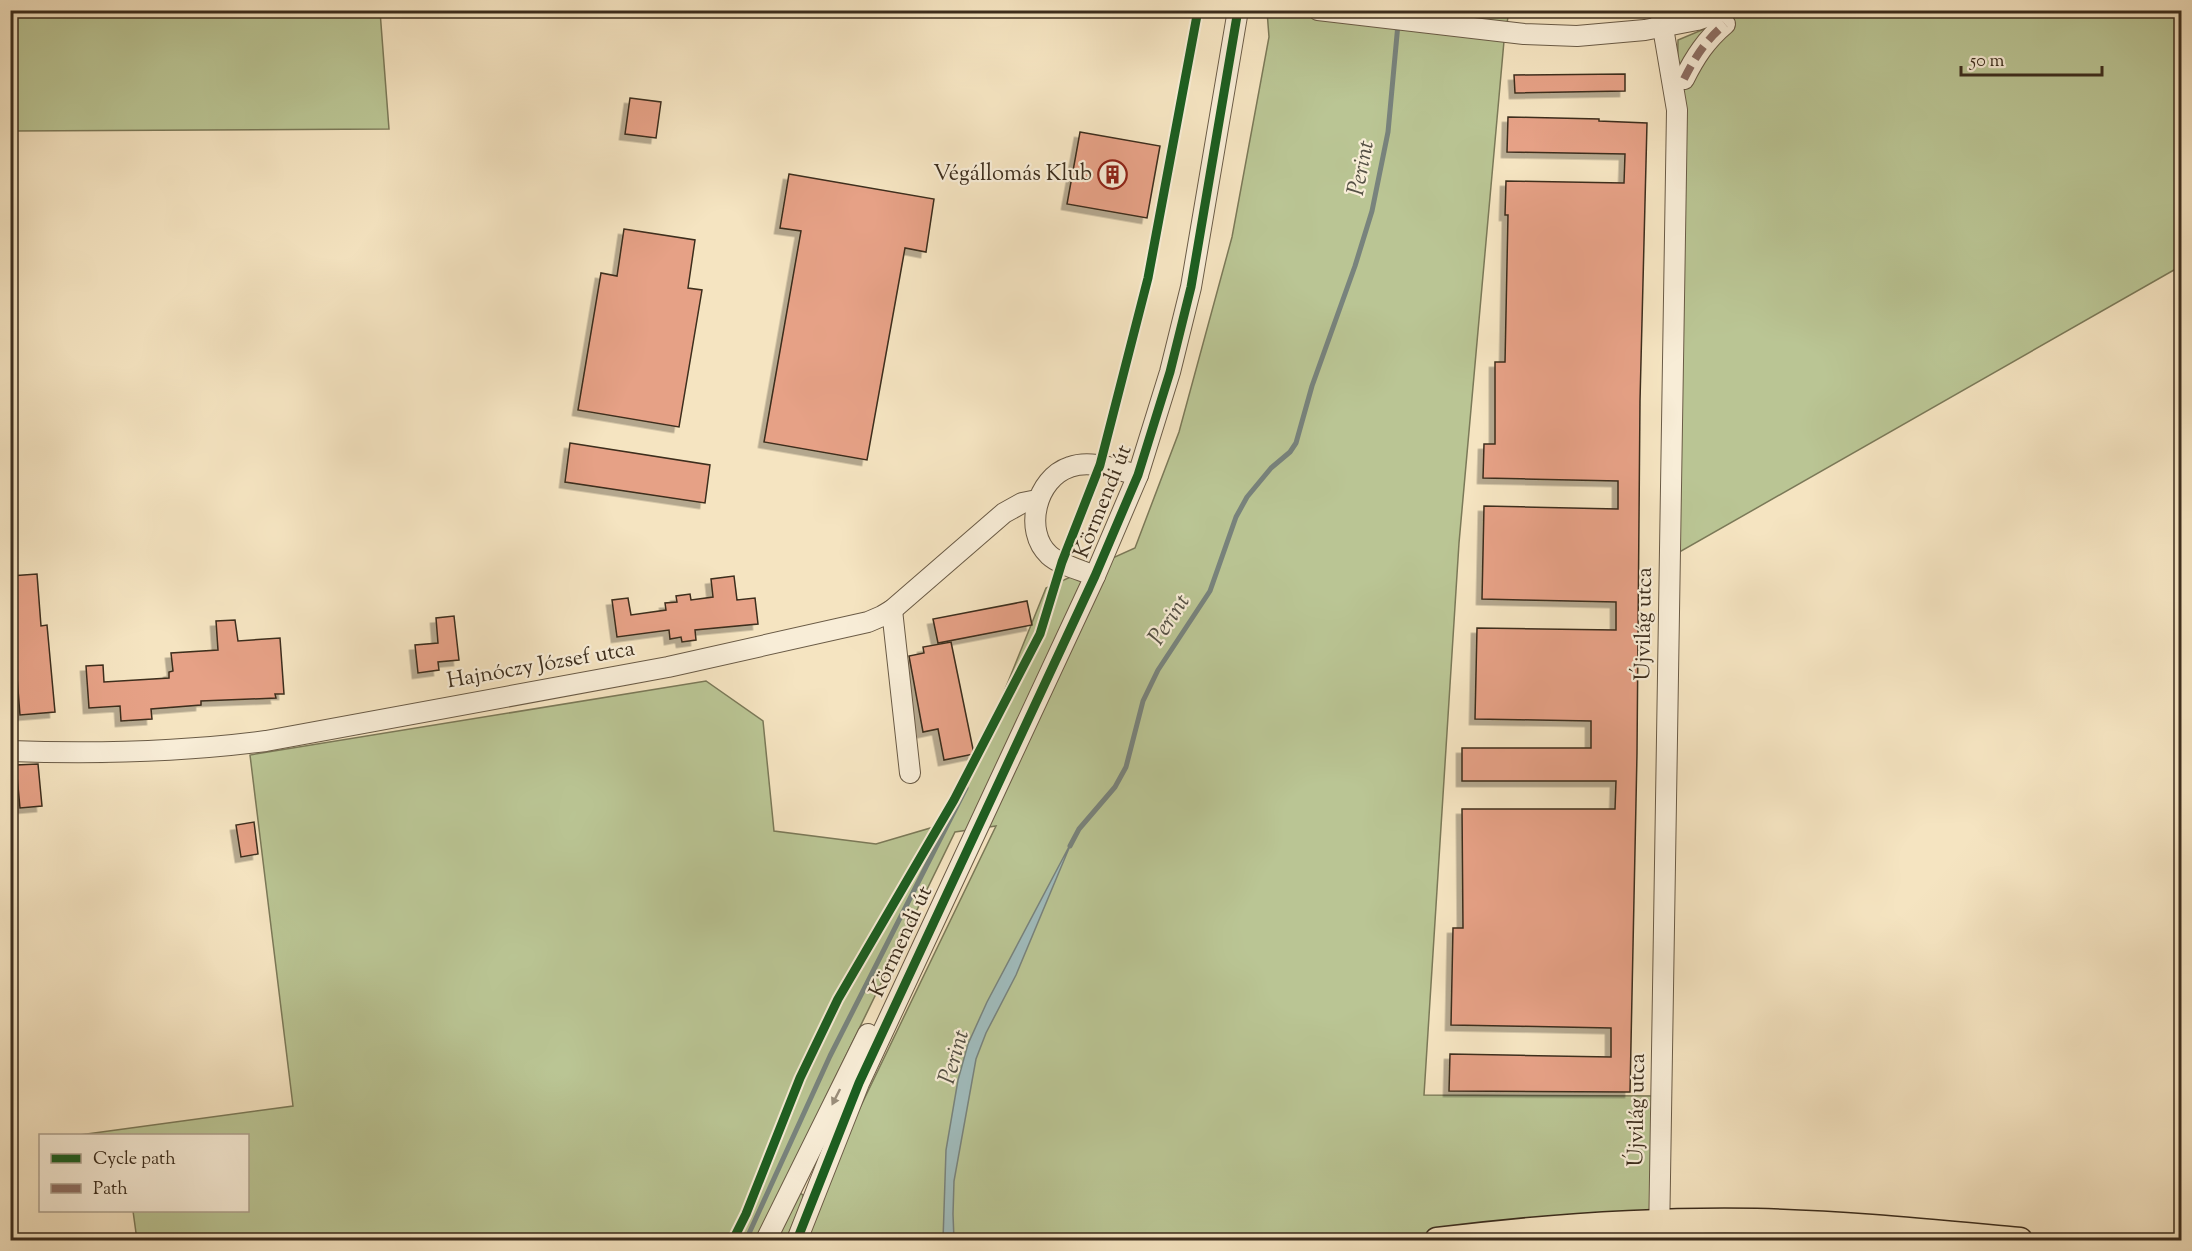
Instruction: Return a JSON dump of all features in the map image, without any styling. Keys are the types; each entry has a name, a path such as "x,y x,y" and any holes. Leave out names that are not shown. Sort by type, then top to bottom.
{"main road":[{"path":"1437,1240 1570,1226 1660,1231 1707,1221 1808,1223 2020,1240"}],"street":[{"name":"Körmendi út","path":"797,1240 859,1083 1095,576 1138,475 1170,372 1191,287 1238,10"},
{"path":"1318,10 1524,34 1577,36 1623,33 1662,19 1725,17"},
{"path":"1684,80 1700,49 1725,17"},
{"name":"Újvilág utca","path":"1660,1231 1677,110 1662,19"},
{"path":"1095,576 1050,556 1039,543 1036,521 1037,500 1047,482 1056,473 1071,466 1100,465 1138,475"},
{"name":"Hajnóczy József utca","path":"10,752 112,753 205,749 266,741 668,667 860,624 892,610 1004,513 1022,503 1037,500"},
{"path":"892,610 910,773"},
{"name":"Körmendi út","path":"766,1240 859,1052 953,879"}],"green space":[{"path":"10,11 380,11 389,129 11,131"},
{"path":"1267,11 1509,11 1504,41 1459,543 1424,1095 1668,1096 1661,1240 807,1240 842,1145 996,826 955,832 756,1240 137,1240 133,1212 249,1212 249,1134 87,1134 293,1106 250,755 706,681 763,721 774,831 876,844 937,826 987,734 1046,588 1135,548 1179,432 1232,237 1269,37"},
{"path":"1747,11 2181,11 2181,266 1676,554 1678,40"},
{"path":"800,1193 803,1199 786,1240 774,1240"}],"water":[{"path":"1072,841 1016,975 986,1033 976,1059 954,1181 954,1240 943,1240 946,1150 958,1080 968,1044 987,1002"}],"building":[{"path":"1625,74 1625,91 1515,93 1514,75"},
{"path":"630,98 661,102 656,138 625,134"},
{"path":"1508,117 1599,119 1599,121 1647,123 1640,401 1637,753 1630,1092 1449,1091 1450,1054 1611,1057 1611,1028 1451,1025 1453,928 1463,928 1462,809 1615,809 1616,781 1462,781 1462,748 1591,748 1591,721 1475,719 1477,628 1616,630 1616,602 1482,599 1484,506 1618,509 1618,481 1483,478 1484,444 1495,444 1495,362 1505,362 1508,215 1505,215 1506,181 1624,183 1625,154 1507,152"},
{"name":"Végállomás Klub","path":"1080,132 1160,146 1147,218 1067,204"},
{"path":"789,174 934,199 926,252 905,248 867,460 764,442 801,231 780,228"},
{"path":"624,229 695,240 688,288 702,290 679,427 578,410 601,273 617,276"},
{"path":"570,443 710,465 705,503 565,482"},
{"path":"37,574 41,626 47,625 55,712 20,715 13,626 10,627 10,576"},
{"path":"734,576 737,600 755,598 758,624 695,630 696,640 682,642 681,637 670,639 669,630 617,637 612,600 628,598 631,615 666,610 665,603 677,602 676,596 690,594 691,600 713,597 711,579"},
{"path":"1027,601 1032,625 938,643 933,619"},
{"path":"454,616 459,660 438,662 439,670 418,673 415,645 438,643 436,618"},
{"path":"235,620 238,641 280,638 284,694 275,694 276,698 201,701 201,705 151,709 152,719 121,721 120,706 89,708 86,666 103,665 104,682 169,678 169,672 173,671 171,653 218,650 216,621"},
{"path":"951,642 974,754 944,760 938,729 923,732 909,656 924,653 923,647"},
{"path":"38,764 42,806 20,808 16,765"},
{"path":"254,822 258,854 241,857 236,825"}],"waterway":[{"name":"Perint","path":"1070,846 1079,829 1115,787 1126,767 1143,701 1158,670 1210,591 1236,517 1247,497 1296,443 1312,386 1372,211 1388,132 1398,24"},
{"path":"746,1240 830,1056 966,788"}],"marked path":[{"path":"1449,12 1455,10"},
{"path":"1470,15 1471,10"},
{"path":"1684,79 1702,49 1725,24"}],"cycle path":[{"path":"733,1240 746,1214 800,1078 838,999 954,800 1040,634 1062,562 1100,465 1148,278 1198,10"},
{"path":"797,1240 859,1083 1095,576 1138,475 1170,372 1191,287 1238,10"}],"place":[{"name":"Végállomás Klub","path":"1113,175"}]}
